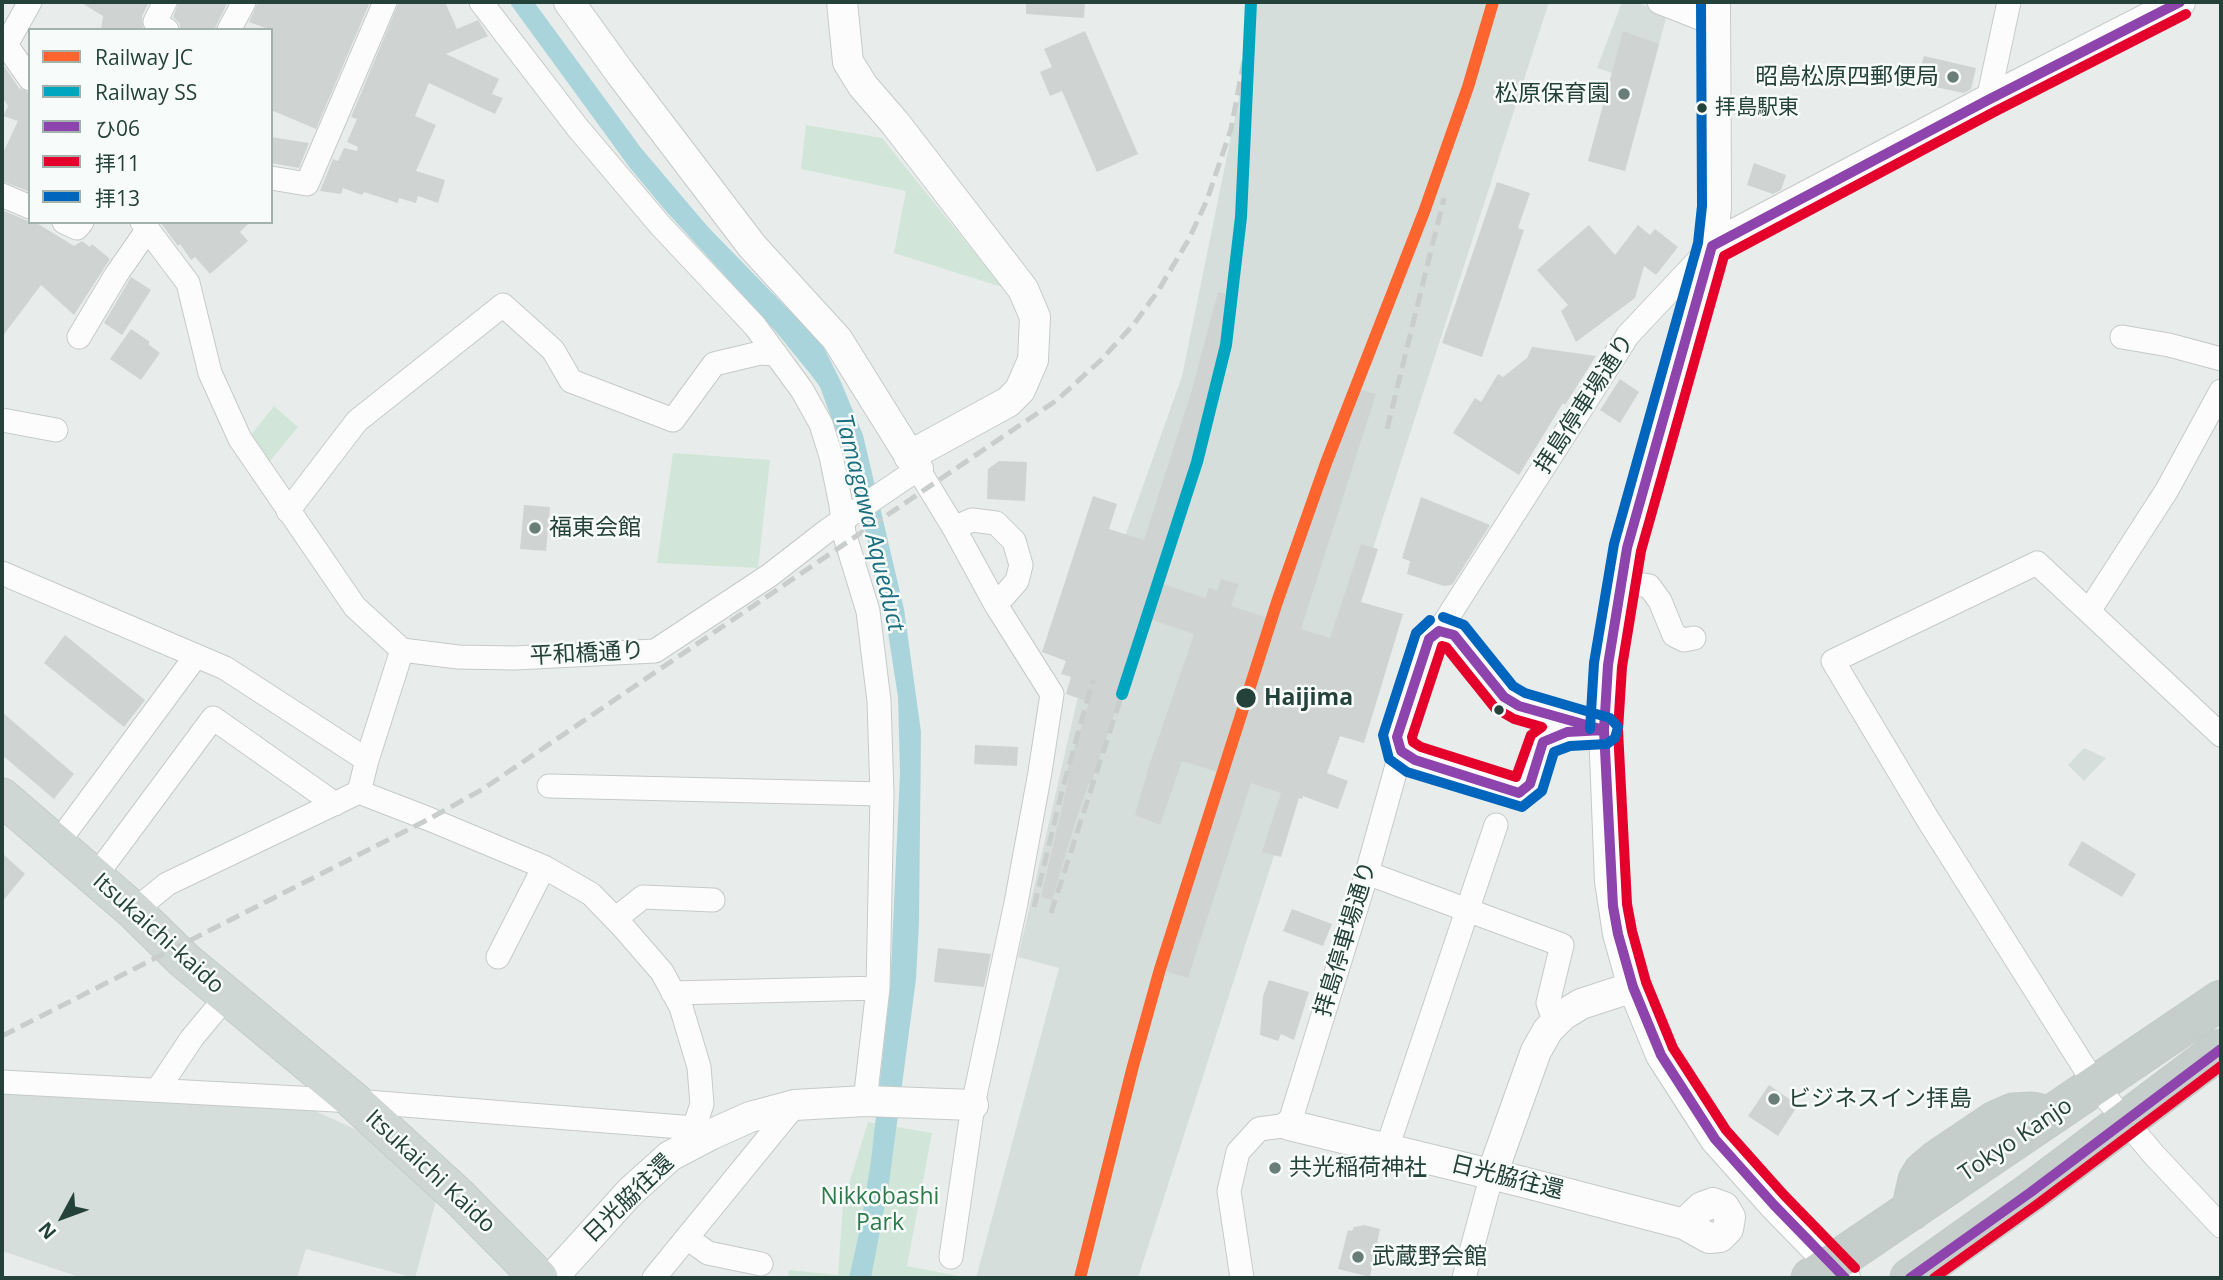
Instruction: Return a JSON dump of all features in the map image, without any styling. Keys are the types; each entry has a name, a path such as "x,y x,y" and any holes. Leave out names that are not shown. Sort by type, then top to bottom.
{"highway":[{"name":"Tokyo Kanjo","path":"1829,1274 1911,1211 1918,1180 1937,1160 1995,1121 2013,1113 2032,1112 2051,1116 2221,1000"},
{"name":"Tokyo Kanjo","path":"1910,1278 2031,1192 2221,1049"},
{"path":"2174,1084 2206,1085 2221,1080"}],"main road":[{"name":"Itsukaichi-kaido","path":"2,797 134,911 184,960 354,1101"},
{"name":"Itsukaichi Kaido","path":"354,1101 486,1224 539,1278"},
{"path":"486,1224 498,1247 503,1278"}],"street":[{"path":"28,76 4,42 30,2"},
{"path":"164,28 155,22 165,2"},
{"path":"230,28 244,2"},
{"path":"273,178 307,184 385,2"},
{"path":"481,2 577,127 660,225 755,326 802,390 821,424 848,516 868,611 879,701 882,794 878,988 883,1102"},
{"path":"569,2 752,246 837,339 907,470 954,528 996,605 1052,694 1016,903 973,1105 951,1257"},
{"path":"842,2 848,62 863,86 895,123 1023,289 1035,317 1033,360 1020,390 1008,402 907,470"},
{"path":"1659,2 1715,13 1716,207 1712,246 1627,548 1620,582 1608,665 1604,730 1613,906 1633,987 1661,1055 1715,1139 1829,1274"},
{"path":"1988,100 2009,2"},
{"name":"拝島停車場通り","path":"1289,1125 1367,873 1401,751 1397,737 1429,639 1439,631 1628,335 1712,246 2180,2"},
{"path":"2,195 28,206"},
{"path":"79,337 145,226 188,283 210,373 240,439 355,607 402,650 359,792 167,884 134,911"},
{"path":"288,511 357,421 503,305 552,350 571,381 673,420 714,364 760,353 776,354"},
{"path":"2122,337 2169,345 2221,359"},
{"path":"2089,611 2167,490 2221,391"},
{"path":"2,420 56,430"},
{"name":"平和橋通り","path":"402,650 458,657 515,658 655,651 770,575 907,470"},
{"path":"954,528 972,520 996,523 1014,541 1021,565 1017,581 996,605"},
{"path":"2221,735 2037,563 1833,661 1910,791 2096,1086 2124,1121 2221,1226"},
{"path":"2,573 225,668 368,760"},
{"path":"1620,582 1649,586 1660,601 1674,635 1684,640 1694,638"},
{"path":"1439,631 1454,635 1504,697 1519,706 1604,730"},
{"path":"57,844 196,656"},
{"path":"1519,706 1534,737 1538,758"},
{"path":"95,877 213,718 335,804"},
{"path":"1401,751 1415,760 1519,793 1530,784 1543,742 1567,732 1604,730"},
{"path":"549,786 882,794"},
{"path":"2,1082 354,1101 703,1131 699,1067 681,1007 662,972 591,894 544,867 359,792"},
{"path":"1387,1148 1496,825"},
{"path":"498,957 544,867"},
{"path":"1367,873 1562,946 1548,1003 1555,1023"},
{"path":"615,919 643,897 713,900"},
{"path":"1465,1278 1492,1174 1536,1051 1555,1023 1581,1004 1633,987"},
{"path":"673,993 878,988"},
{"path":"158,1089 192,1038 227,996"},
{"name":"日光脇往還","path":"552,1278 640,1183 703,1131 795,1105 883,1102 973,1105"},
{"path":"653,1278 795,1105"},
{"path":"1242,1278 1229,1191 1238,1152 1259,1129 1289,1125"},
{"name":"日光脇往還","path":"1289,1125 1684,1224"},
{"path":"687,1238 708,1253 761,1264"}],"shaded area":[{"path":"1249,2 1549,2 1138,1278 976,1278 1059,968 1018,957 1096,618 1182,376 1246,63"},
{"name":"松原保育園","path":"1622,2 1636,2 1667,15 1625,171 1588,161 1612,73 1597,68"},
{"path":"2084,748 2106,758 2084,781 2068,765"},
{"path":"2,1089 311,1109 359,1131 436,1201 415,1278 306,1249 297,1278 82,1278 2,1251"}],"green space":[{"path":"806,125 882,138 1002,287 894,253 906,191 801,169"},
{"path":"274,406 298,427 266,466 251,435"},
{"path":"673,453 770,460 758,568 657,563"},
{"name":"Nikkobashi Park","path":"868,1122 932,1133 907,1266 969,1278 788,1278 789,1270 838,1275 843,1203"}],"water":[{"name":"Tamagawa Aqueduct","path":"509,2 534,2 641,148 708,227 822,344 863,435 904,609 921,732 916,979 889,1183 871,1278 849,1278 871,1161 890,990 900,773 898,697 883,600 847,461 820,387 812,376 630,168"}],"building":[{"path":"80,2 149,2 142,16 143,28 101,28 103,16"},
{"path":"179,2 228,2 215,28 180,28 173,17"},
{"path":"258,2 370,2 316,129 273,111 273,28 249,22"},
{"path":"399,2 445,2 457,29 478,20 488,36 446,54 499,79 492,94 503,98 495,114 429,83 415,116 436,125 416,171 445,180 438,203 418,196 416,203 399,198 398,203 343,188 341,194 320,191 333,159 338,161 344,148 357,151 358,147 347,142 357,119 351,117"},
{"path":"1026,2 1085,2 1084,18 1026,14"},
{"path":"1085,31 1138,154 1097,172 1062,91 1050,96 1040,72 1052,67 1044,49"},
{"name":"松原保育園","path":"1623,31 1659,44 1625,171 1588,161"},
{"path":"1924,56 1976,68 1971,89 1964,93 1916,83"},
{"path":"2,63 19,88 28,92 28,191 2,181 2,155 18,121 3,116 8,106 2,97"},
{"path":"273,137 309,143 299,168 273,163"},
{"path":"1754,163 1786,175 1781,190 1773,194 1747,185"},
{"path":"1497,182 1530,193 1518,228 1524,230 1482,357 1442,343"},
{"path":"2,210 28,221 28,224 38,224 74,246 82,241 90,247 92,244 110,259 74,315 41,285 2,337"},
{"path":"162,224 248,224 240,232 248,241 210,274 195,257 191,260 180,244 178,246"},
{"path":"1589,225 1615,255 1638,225 1650,235 1655,229 1678,247 1656,275 1644,266 1635,298 1576,342 1561,311 1568,305 1537,270"},
{"path":"131,277 151,290 122,335 104,323"},
{"path":"1218,292 1231,295 1213,387 1154,581 1205,598 1209,587 1217,591 1221,579 1239,584 1231,606 1277,621 1324,483 1361,390 1376,394 1301,629 1330,638 1361,544 1378,549 1361,602 1403,614 1364,743 1340,736 1327,773 1348,781 1338,809 1303,796 1302,799 1299,798 1281,857 1262,852 1281,793 1251,783 1188,978 1164,971 1227,775 1182,761 1160,825 1135,815 1194,634 1146,618 1091,784 1089,783 1076,820 1052,900 1041,897 1069,777 1066,775 1089,702 1066,694 1071,677 1061,674 1066,661 1042,652 1093,496 1117,504 1109,529 1144,540 1191,393"},
{"path":"131,329 160,353 141,380 110,359"},
{"path":"1532,347 1596,356 1565,405 1563,403 1519,475 1453,433 1475,398 1481,402 1498,374 1503,377 1527,358"},
{"path":"1620,379 1639,392 1620,423 1600,410"},
{"path":"999,461 1027,462 1025,501 987,499 988,469"},
{"path":"1421,497 1490,525 1452,585 1444,586 1407,574 1410,561 1402,558"},
{"name":"福東会館","path":"524,505 550,507 546,551 520,549"},
{"path":"65,635 145,700 124,727 44,663"},
{"path":"2,712 74,774 54,799 2,755"},
{"path":"975,745 1018,747 1017,766 974,764"},
{"path":"2082,841 2136,874 2122,897 2068,865"},
{"path":"2,853 25,874 2,902"},
{"path":"1292,909 1332,924 1323,946 1283,931"},
{"path":"938,948 991,954 984,987 934,982"},
{"path":"1269,980 1309,992 1294,1040 1281,1034 1278,1041 1260,1035 1263,996"},
{"name":"ビジネスイン拝島","path":"1769,1085 1798,1105 1778,1136 1748,1116"},
{"name":"武蔵野会館","path":"1364,1225 1380,1229 1370,1277 1338,1269 1348,1230 1352,1231 1354,1227"}],"railway":[{"path":"2,1036 483,789 1057,400 1101,360 1134,324 1158,291 1189,239 1207,200 1231,129 1255,2"},
{"path":"1387,429 1444,198"},
{"path":"1034,907 1063,787 1093,680"},
{"path":"1051,913 1122,694"}],"rail line":[{"name":"SS","path":"1122,694 1197,462 1226,345 1241,217 1251,2"},
{"name":"JC","path":"1080,1278 1160,969 1277,602 1326,463 1424,212 1468,87 1493,2"}],"transit line":[{"name":"拝13","path":"1590,729 1594,663 1614,544 1698,243 1702,206 1701,2"},
{"name":"ひ06","path":"1845,1278 1715,1139 1661,1055 1633,987 1613,906 1604,730 1608,665 1627,548 1712,246 2180,2"},
{"name":"拝11","path":"1855,1268 1726,1130 1673,1048 1646,982 1627,904 1618,730 1622,667 1641,551 1724,256 1994,112 2186,14"},
{"name":"拝13","path":"1430,620 1416,633 1383,735 1389,759 1407,772 1522,807 1542,791 1554,752 1570,746 1607,744 1615,738 1618,727 1610,718 1525,693 1513,686 1464,625 1443,617"},
{"name":"ひ06","path":"1439,631 1454,635 1504,697 1519,706 1604,730 1567,732 1543,742 1530,784 1519,793 1415,760 1401,751 1397,737 1429,639 1439,631"},
{"name":"拝11","path":"1442,646 1446,647 1495,708 1514,719 1542,727 1531,735 1516,777 1421,747 1413,742 1412,737 1442,646"},
{"name":"ひ06","path":"1910,1278 2031,1192 2221,1049"},
{"name":"拝11","path":"1934,1278 2221,1066"}],"place":[{"name":"昭島松原四郵便局","path":"1953,77"},
{"name":"松原保育園","path":"1624,94"},
{"name":"拝島駅東","path":"1702,108"},
{"name":"福東会館","path":"535,528"},
{"name":"Haijima","path":"1246,698"},
{"name":"ビジネスイン拝島","path":"1774,1099"},
{"name":"共光稲荷神社","path":"1275,1168"},
{"name":"武蔵野会館","path":"1358,1257"}]}
